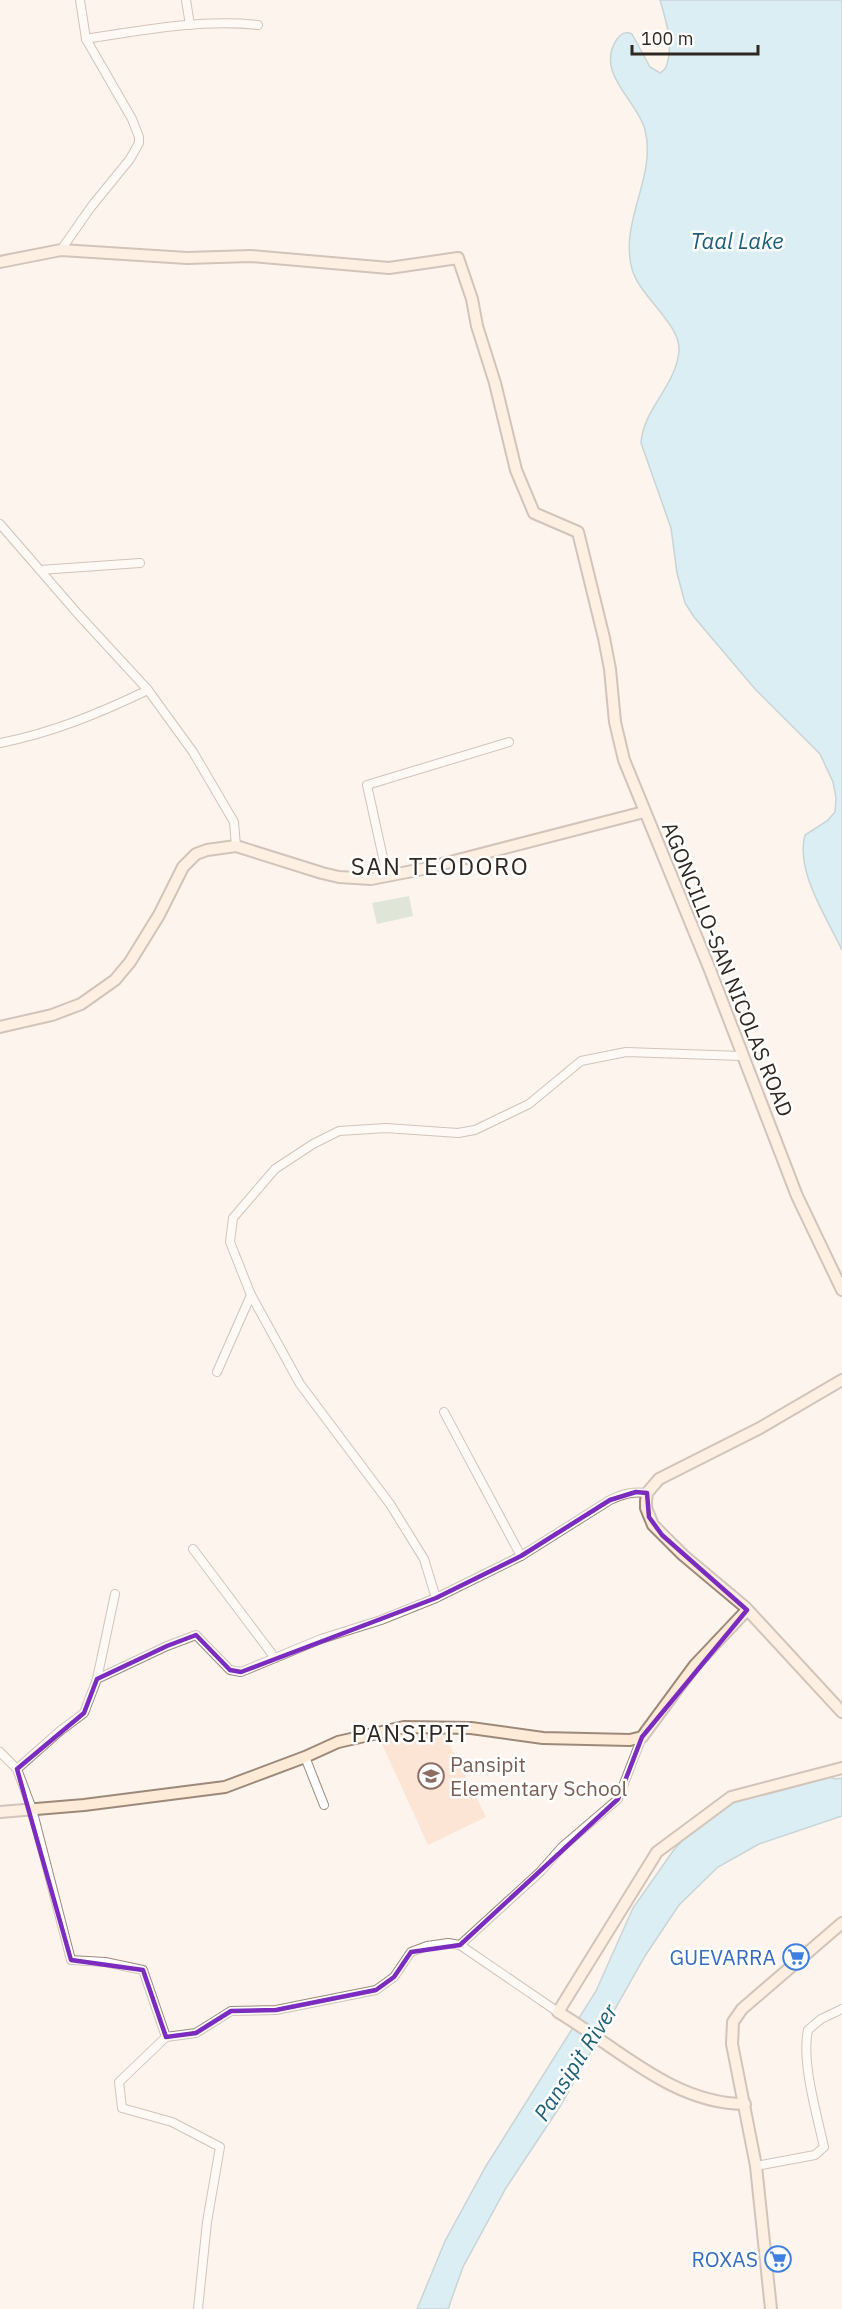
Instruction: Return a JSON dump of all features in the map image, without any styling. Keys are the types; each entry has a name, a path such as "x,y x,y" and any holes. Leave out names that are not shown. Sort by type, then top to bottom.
{"main road":[{"path":"0,262 61,250 187,258 251,256 389,268 458,258 495,383 516,470 534,513 578,532 606,648 615,722 624,760 644,812"},
{"name":"AGONCILLO-SAN NICOLAS ROAD","path":"0,1028 52,1015 81,1004 115,980 130,962 159,915 183,867 190,859 207,850 236,846 339,877 371,879 644,812 710,970 797,1196 842,1290"},
{"path":"842,1380 760,1428 669,1474 652,1486 647,1493 646,1508 653,1525 747,1610 842,1712"},
{"path":"0,1812 84,1806 225,1787 338,1742 404,1727 471,1728 543,1737 630,1740 642,1737 695,1665 747,1610"},
{"path":"745,2104 718,2103 692,2095 618,2052 558,2012 657,1852 731,1797 842,1768"},
{"path":"771,2309 756,2166 734,2053 733,2022 742,2009 842,1923"}],"street":[{"path":"61,250 90,207 130,159 139,143 132,119 86,39 80,0"},
{"path":"186,0 190,25"},
{"path":"86,39 190,25 236,22 258,25"},
{"path":"0,524 148,690 193,752 234,822 236,846"},
{"path":"40,570 140,563"},
{"path":"0,743 39,736 148,690"},
{"path":"387,876 367,785 509,742"},
{"path":"436,1598 424,1559 390,1504 300,1384 251,1295 230,1242 233,1218 275,1169 313,1144 339,1131 386,1128 458,1133 475,1130 529,1104 581,1061 626,1052 742,1056"},
{"path":"217,1372 251,1295"},
{"path":"444,1412 521,1556"},
{"path":"97,1679 196,1635 230,1670 241,1672 321,1639 381,1620 436,1598 521,1556 610,1500 625,1494 647,1493"},
{"path":"193,1549 275,1658"},
{"path":"17,1769 84,1713 97,1679 116,1594"},
{"path":"460,1944 540,1872 562,1847 618,1799 642,1737"},
{"path":"0,1752 17,1769 32,1809 71,1960 105,1962 143,1970 166,2037"},
{"path":"305,1757 324,1805"},
{"path":"198,2309 207,2222 220,2147 172,2122 123,2108 119,2082 166,2037 196,2033 231,2011 276,2010 376,1990 394,1977 411,1952 427,1946 448,1943 460,1944 558,2012"},
{"path":"756,2166 815,2155 824,2147 805,2043 808,2030 821,2019 842,2008"}],"highlighted area":[{"path":"636,1492 647,1493 649,1517 662,1535 747,1610 642,1737 618,1799 460,1945 411,1952 394,1977 376,1990 276,2010 231,2011 196,2033 166,2037 143,1970 71,1960 17,1769 84,1713 97,1679 167,1646 196,1635 230,1670 241,1672 436,1598 521,1556 610,1500"}],"shaded area":[{"name":"Pansipit Elementary School","path":"442,1729 486,1817 428,1845 378,1735"}],"green space":[{"path":"409,896 413,916 377,924 372,903"}],"water":[{"name":"Taal Lake","path":"660,0 842,0 842,950 808,879 803,849 805,835 827,821 835,812 836,798 833,782 820,754 755,689 694,617 685,603 677,573 671,528 641,443 647,419 672,375 679,351 678,341 667,320 636,279 632,269 629,251 630,234 643,182 647,147 641,119 614,75 611,51 622,34 632,34 650,67 660,73 665,69 669,44 667,25"},
{"name":"Pansipit River","path":"822,1775 836,1779 842,1778 842,1816 759,1844 718,1867 679,1905 645,1956 561,2105 506,2188 463,2267 448,2309 417,2309 445,2241 486,2166 596,1991 633,1908 673,1851 707,1812 740,1793"}],"place":[{"name":"Pansipit Elementary School","path":"431,1776"},
{"name":"GUEVARRA","path":"796,1957"},
{"name":"ROXAS","path":"778,2259"}],"district":[{"name":"SAN TEODORO","path":"440,866"},
{"name":"PANSIPIT","path":"411,1733"}]}
